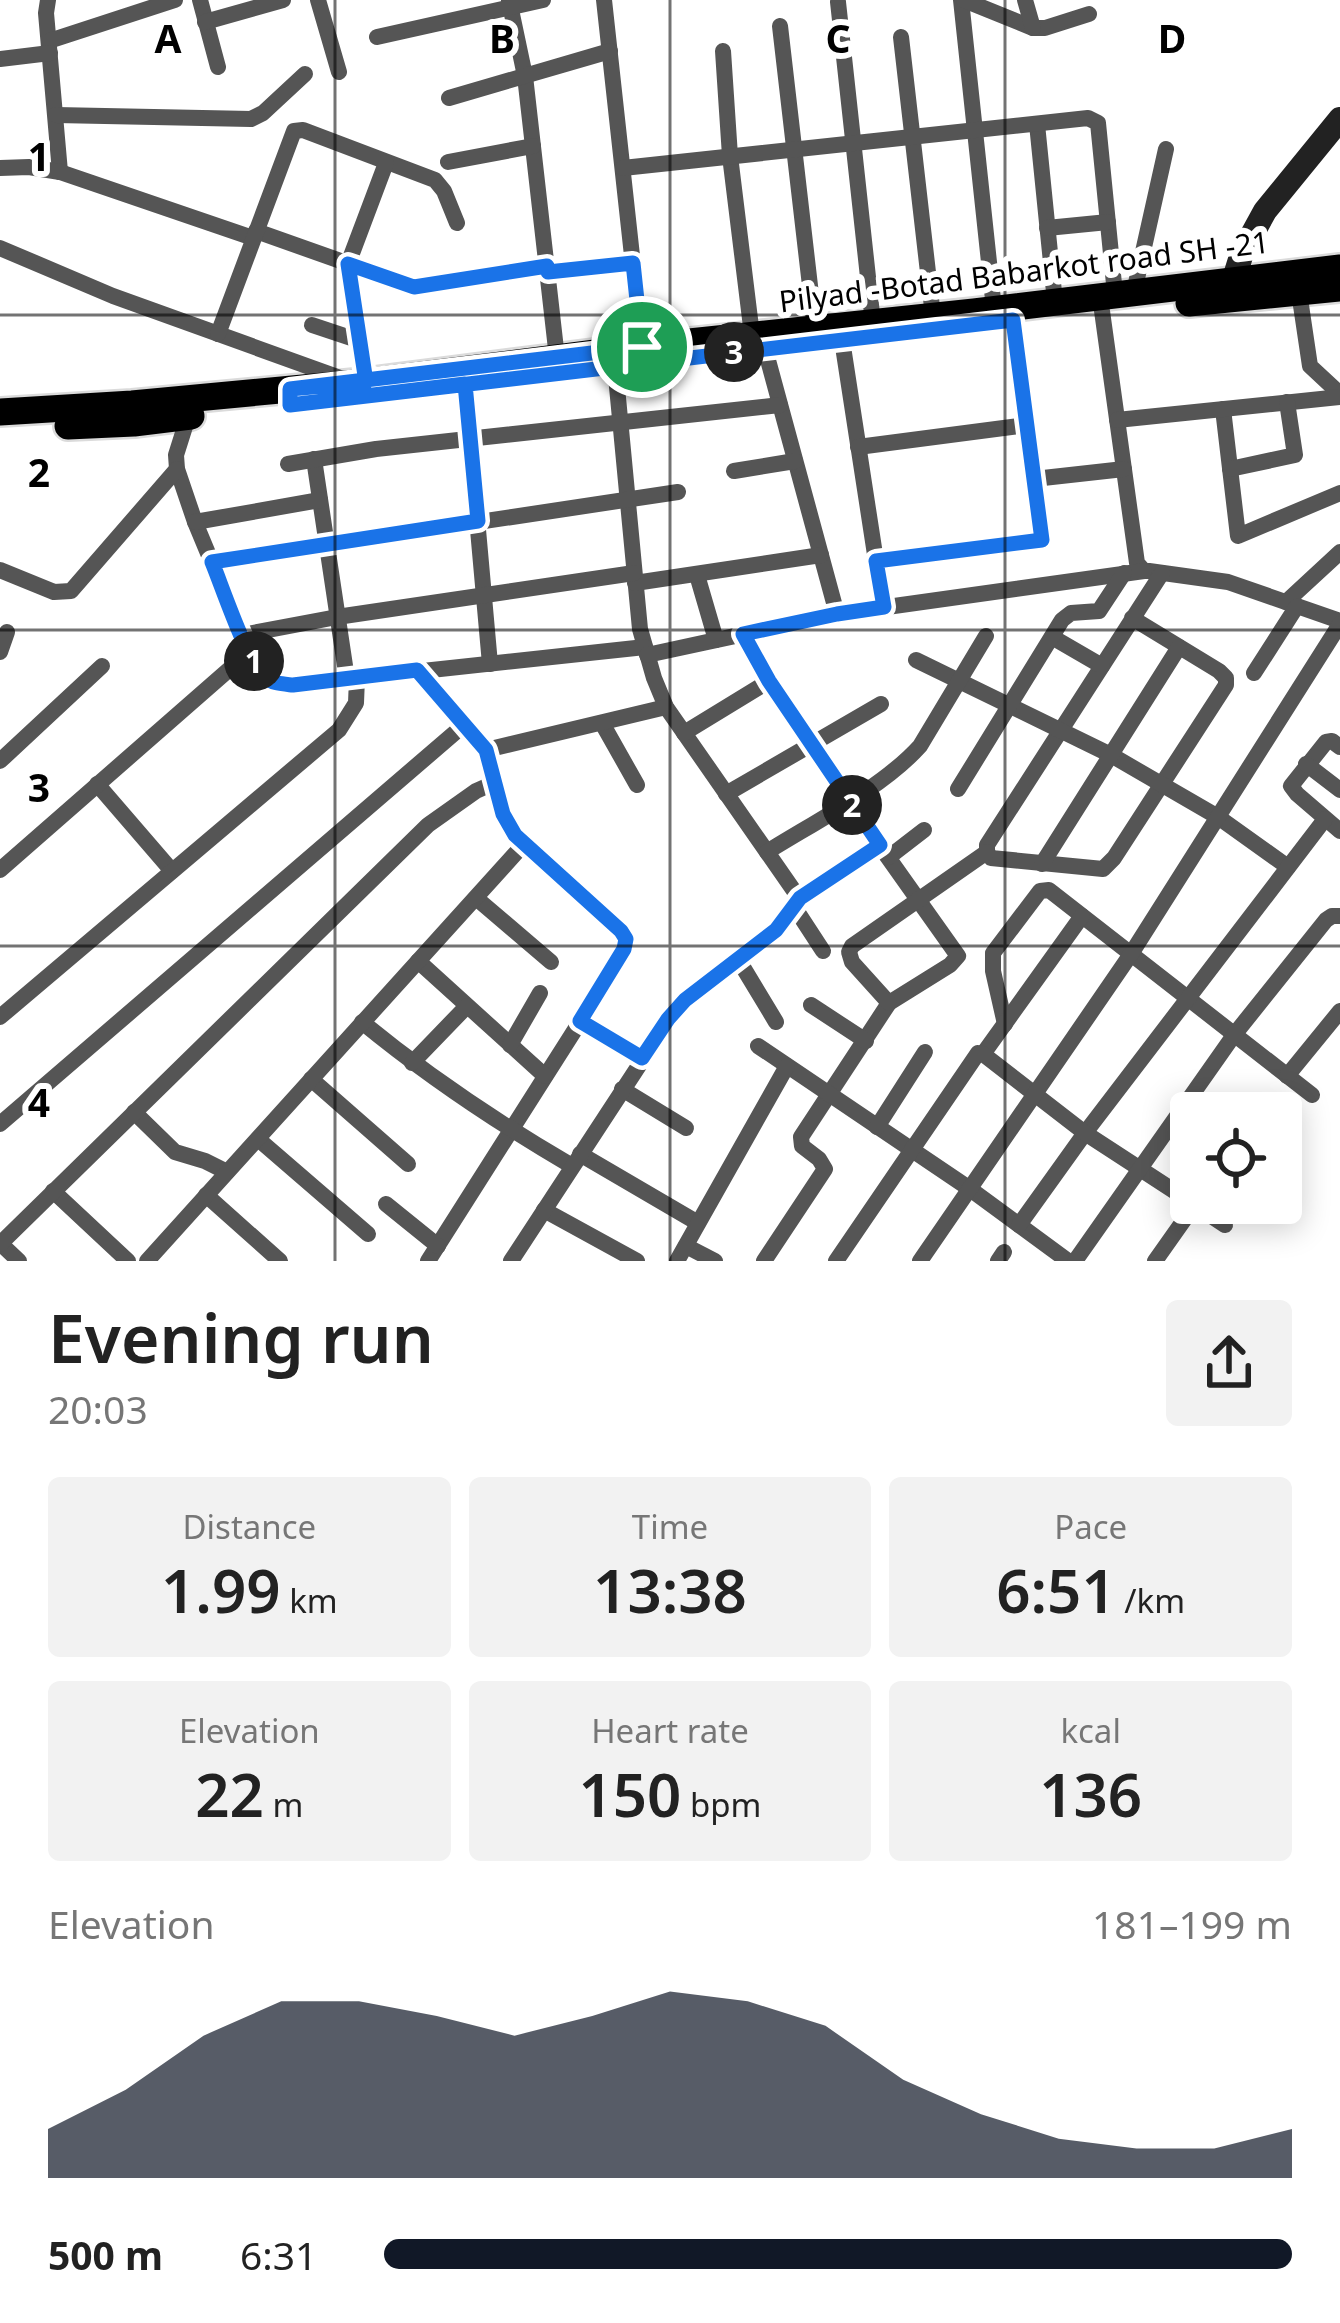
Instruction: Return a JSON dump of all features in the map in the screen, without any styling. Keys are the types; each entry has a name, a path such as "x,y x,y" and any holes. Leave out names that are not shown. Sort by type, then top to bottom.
{"main road":[{"name":"Pilyad -Botad Babarkot road SH -21","path":"0,412 465,384 615,366 814,328 933,316 1004,315 1055,302 1231,289 1340,268"},
{"name":"Pilyad -Botad Babarkot road SH -21","path":"1231,289 1299,292 1340,288"},
{"name":"Pilyad -Botad Babarkot road SH -21","path":"0,429 188,417 361,382 642,347 842,340 1117,299"}],"street":[{"path":"48,0 61,172"},
{"path":"0,59 50,47 176,0"},
{"path":"200,0 218,67"},
{"path":"206,22 283,0"},
{"path":"318,0 339,72"},
{"path":"377,37 543,0"},
{"path":"604,0 642,347"},
{"path":"876,561 1042,540 1027,425 975,131 963,0 1033,28 1089,14"},
{"path":"1025,0 1033,28"},
{"path":"838,2 873,322"},
{"path":"510,4 525,76 557,358"},
{"path":"780,26 814,328"},
{"path":"901,37 933,316"},
{"path":"449,98 610,51"},
{"path":"723,51 730,155 758,342 837,614"},
{"path":"56,115 250,119 305,74"},
{"path":"623,168 1088,118 1098,124 1117,299 1117,420 1137,563 1153,572"},
{"path":"1231,289 1242,254 1265,212 1340,119"},
{"path":"1036,124 1055,302"},
{"path":"218,334 294,131 303,130 435,180 458,223"},
{"path":"448,161 533,146"},
{"path":"1117,299 1166,149"},
{"path":"0,248 218,334 361,382 348,264 386,163"},
{"path":"0,168 61,172 414,287 633,263"},
{"path":"1048,228 1108,222"},
{"path":"1299,292 1310,366 1340,395"},
{"path":"312,325 360,341"},
{"path":"842,340 884,607"},
{"path":"615,366 640,629 666,707 766,852 824,951"},
{"path":"465,384 490,664"},
{"path":"1117,420 1340,395"},
{"path":"1230,470 1294,455 1287,402"},
{"path":"288,464 376,449 780,405"},
{"path":"1223,409 1238,536 1340,493"},
{"path":"188,417 176,455 177,470 246,643 259,670 273,682 293,685 646,651 837,614 1124,573 1228,582 1340,622 1131,954 920,1261"},
{"path":"858,446 1027,425"},
{"path":"0,1017 339,730 356,703 337,617 314,458"},
{"path":"734,471 795,460"},
{"path":"1034,479 1124,469"},
{"path":"0,570 55,592 71,591 177,470"},
{"path":"212,562 679,492"},
{"path":"195,522 320,500"},
{"path":"1254,673 1292,604 1340,552"},
{"path":"0,870 246,643 337,617 635,578 697,575 821,555"},
{"path":"1132,618 1219,671 1226,685 1103,868 992,858 987,845 1132,618 1153,572"},
{"path":"958,789 1062,620 1071,614 1099,611 1124,573"},
{"path":"697,575 716,640"},
{"path":"0,652 7,632"},
{"path":"743,634 848,801 958,956 889,1003 829,1094 800,1142 825,1169 764,1261"},
{"path":"766,852 910,756 986,636"},
{"path":"1052,637 1102,666"},
{"path":"1042,864 1179,647"},
{"path":"916,660 1111,755 1218,817 1288,867"},
{"path":"0,761 102,666"},
{"path":"386,1204 433,1253 618,962 626,939 515,835 503,814 486,750 417,670"},
{"path":"685,733 769,681"},
{"path":"726,794 881,704"},
{"path":"486,750 666,707"},
{"path":"602,722 637,785"},
{"path":"0,1124 465,724"},
{"path":"1019,1225 1288,867 1332,825 1291,785 1326,742 1340,746"},
{"path":"1306,764 1340,790"},
{"path":"20,1261 0,1244 428,825 494,783"},
{"path":"98,784 172,871"},
{"path":"511,1261 668,1019 685,1000 776,930 796,902 924,830"},
{"path":"148,1261 524,844"},
{"path":"889,1003 852,962 849,952 861,937 987,852"},
{"path":"1005,1024 992,961 998,943 1040,891 1049,890 1312,1094"},
{"path":"476,898 551,962"},
{"path":"758,1046 1071,1261 1234,1036 1333,918 1340,903"},
{"path":"836,1261 974,1056 983,1054 1082,916"},
{"path":"738,959 776,1022"},
{"path":"418,962 545,1076"},
{"path":"510,1045 540,993"},
{"path":"812,1005 866,1041"},
{"path":"412,1063 467,1006"},
{"path":"1287,1076 1340,1011"},
{"path":"580,1021 642,1058"},
{"path":"362,1022 511,1131 698,1223"},
{"path":"877,1126 925,1052"},
{"path":"983,1054 1085,1133 1170,1187"},
{"path":"715,1261 681,1253 788,1066"},
{"path":"311,1079 408,1164"},
{"path":"622,1089 686,1128"},
{"path":"134,1112 175,1152 227,1172"},
{"path":"258,1138 368,1234"},
{"path":"53,1192 128,1261"},
{"path":"206,1195 280,1261"},
{"path":"544,1210 637,1261"},
{"path":"1155,1261 1180,1224"}],"route":[{"path":"642,347 366,382 290,389 290,405 465,384 478,521 212,562 249,652 265,677 293,685 417,670 465,724 486,750 497,799 515,835 626,939 618,962 580,1021 642,1058 685,1000 776,930 800,898 880,845 769,681 743,634 884,607 876,561 1042,540 1013,320 875,336 290,405 290,389 356,383 366,382 348,264 414,287 547,266 548,272 633,263 642,347"}]}
